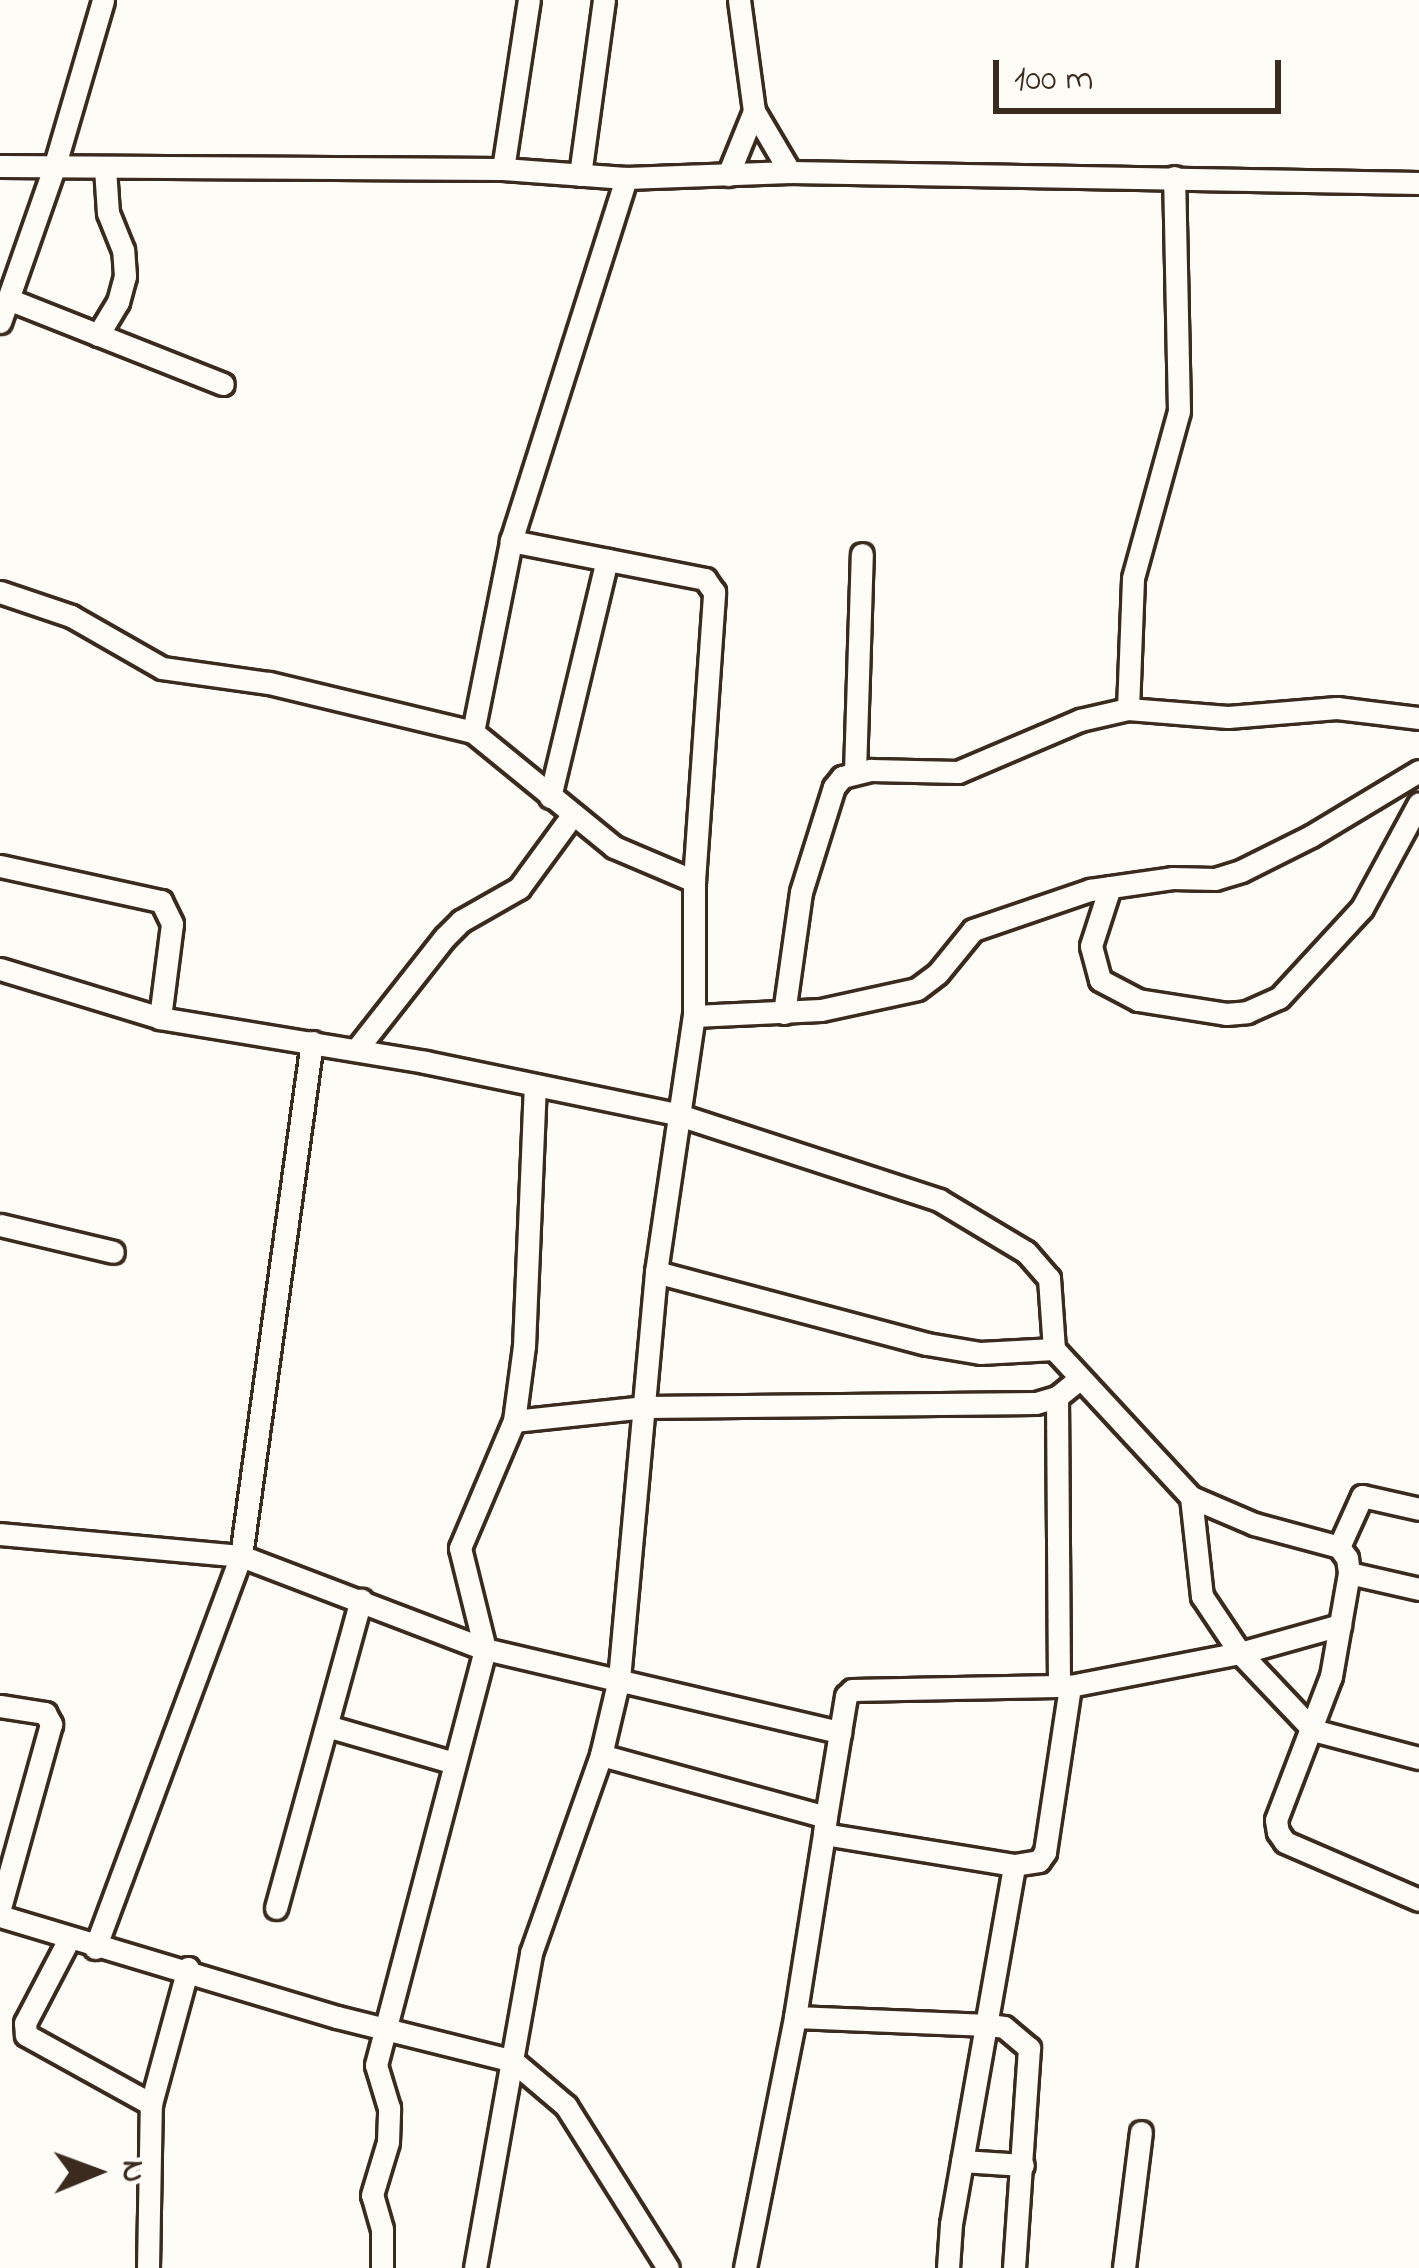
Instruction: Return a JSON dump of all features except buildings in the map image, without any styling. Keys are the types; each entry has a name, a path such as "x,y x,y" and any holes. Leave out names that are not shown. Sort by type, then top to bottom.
{"street":[{"path":"0,322 54,168 104,0"},
{"path":"503,170 529,0"},
{"path":"580,176 604,0"},
{"path":"739,0 754,111 790,172"},
{"path":"728,175 754,111"},
{"path":"0,166 503,170 626,178 790,172 1419,182"},
{"path":"98,335 118,302 125,276 123,250 108,213 105,168"},
{"path":"1128,709 1133,578 1179,411 1174,177"},
{"path":"473,732 512,541 626,178"},
{"path":"8,299 224,384"},
{"path":"475,2268 531,1953 601,1755 619,1679 656,1272 694,1016 694,880 713,585 512,541"},
{"path":"855,772 862,554"},
{"path":"550,797 607,560"},
{"path":"0,592 70,616 162,668 269,683 473,732 571,817 614,847 694,880"},
{"path":"784,1013 801,892 834,787 855,772 958,772 1080,720 1128,709 1228,716 1337,708 1419,718"},
{"path":"694,1016 784,1013 872,1002 917,989 973,930 1110,887 1172,878 1215,879 1241,871 1311,836 1419,771"},
{"path":"1110,887 1091,946 1100,980 1138,1000 1226,1014 1247,1012 1279,998 1362,908 1419,803"},
{"path":"356,1050 445,937 461,921 519,888 571,817"},
{"path":"0,866 161,901 172,924 160,1018"},
{"path":"0,969 160,1018 356,1050 676,1114 939,1200 1025,1252 1049,1278 1054,1349 1191,1497 1254,1524 1339,1547"},
{"path":"95,1948 241,1556 312,1042"},
{"path":"382,2268 382,2229 371,2208 388,2142 389,2108 376,2065 485,1649 460,1548 514,1421 524,1346 535,1085"},
{"path":"0,1225 113,1252"},
{"path":"656,1272 928,1344 980,1353 1054,1349"},
{"path":"514,1421 645,1407 991,1404 1057,1397 1079,1379"},
{"path":"601,1755 825,1826 1014,1865 1040,1861 1045,1852 1065,1686 1057,1397"},
{"path":"1419,1509 1362,1496 1339,1547 1349,1573 1313,1730 1276,1820 1285,1842 1419,1900"},
{"path":"1191,1497 1202,1596 1240,1653 1313,1730 1419,1758"},
{"path":"0,1534 241,1556 485,1649 840,1732"},
{"path":"1349,1573 1419,1587"},
{"path":"275,1908 361,1600"},
{"path":"745,2268 795,2017 846,1696 852,1690 1065,1686 1240,1653 1340,1624"},
{"path":"0,1706 45,1713 51,1724 0,1912 95,1948 188,1969 383,2028 513,2061 566,2106 668,2268"},
{"path":"327,1726 454,1763"},
{"path":"948,2268 1014,1865"},
{"path":"69,1939 25,2023 26,2036 151,2104"},
{"path":"148,2268 151,2104 188,1969"},
{"path":"795,2017 988,2025 1022,2037 1029,2048 1014,2268"},
{"path":"1124,2268 1141,2132"},
{"path":"962,2161 1023,2165"}]}
